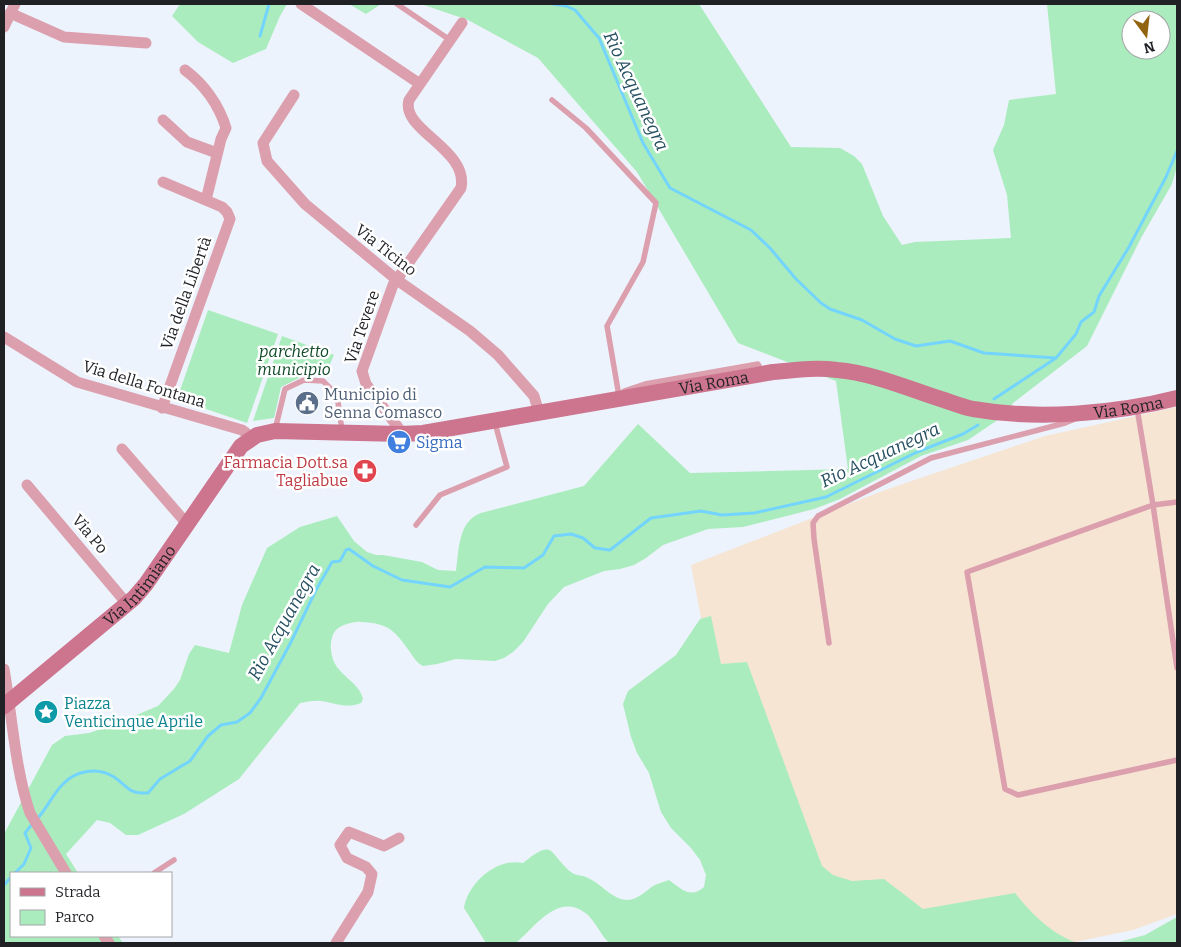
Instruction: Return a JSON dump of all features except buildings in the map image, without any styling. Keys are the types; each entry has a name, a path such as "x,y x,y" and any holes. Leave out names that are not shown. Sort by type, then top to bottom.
{"street":[{"path":"300,4 420,84"},
{"path":"4,27 12,8 64,37 146,43"},
{"path":"396,280 461,188 462,181 459,167 455,160 411,117 408,106 409,100 462,22"},
{"path":"185,70 197,78 222,113 226,128 217,153 206,200"},
{"name":"Via Ticino","path":"294,95 263,143 267,161 305,204 396,280 470,331 498,355 534,396 540,413"},
{"path":"163,120 187,142 217,153"},
{"name":"Via della Libertà","path":"162,408 230,224 225,210 163,182"},
{"name":"Via Tevere","path":"396,280 362,375 366,384 401,434"},
{"name":"Via della Fontana","path":"4,337 77,382 242,430 250,440"},
{"name":"Via Roma","path":"250,440 257,435 275,431 423,433 764,374 816,368 864,375 972,408 1020,414 1137,408 1177,398"},
{"name":"Via Intimiano","path":"6,704 128,605 146,584 241,446 250,440"},
{"path":"122,449 187,524"},
{"name":"Via Po","path":"27,484 128,605"},
{"path":"4,668 6,704 30,813 65,872"},
{"path":"336,943 368,892 372,874 366,867 347,858 340,845 350,832 384,846 399,838"}],"lane":[{"path":"397,4 450,40"},
{"path":"552,100 586,128 656,203 643,262 607,326 619,399"},
{"path":"275,431 285,389 304,380 323,381 337,395 342,432"},
{"path":"1137,408 1177,668"},
{"path":"829,643 814,539 813,524 818,516 931,458 1065,423 1088,412"},
{"path":"416,525 440,495 507,467 494,420"},
{"path":"1177,502 1153,505 967,572 1005,789 1018,795 1177,760"},
{"path":"156,872 174,860"}],"shaded area":[{"path":"1177,407 1177,914 1133,930 1070,943 799,915 734,792 691,565 885,490 1045,436"}],"green space":[{"path":"180,4 287,4 266,49 233,63 198,42 172,16"},
{"path":"349,4 381,4 366,14"},
{"path":"421,4 699,4 791,147 840,148 854,156 862,164 883,216 902,245 915,242 1011,238 1007,195 993,150 1004,125 1009,100 1056,94 1047,4 1177,4 1177,166 1172,184 1141,238 1087,346 1013,403 1005,415 968,440 921,456 840,499 814,509 743,527 708,529 663,545 634,565 604,571 564,587 548,604 523,642 513,652 495,661 456,659 423,666 395,634 385,626 358,622 341,626 336,630 332,639 332,656 334,663 361,693 363,699 361,703 345,706 318,701 300,703 239,779 184,814 138,835 126,835 110,823 97,820 66,854 77,872 10,872 10,937 119,937 123,943 4,943 4,834 52,745 65,736 89,733 158,706 180,680 189,654 195,645 229,653 242,605 267,548 300,527 337,516 354,541 367,552 422,562 438,570 456,571 461,537 468,522 473,517 481,513 584,486 638,424 690,473 848,469 836,381 738,343 637,172 538,58 468,20"},
{"path":"208,310 278,334 247,423 177,399"},
{"name":"parchetto municipio","path":"282,336 334,355 324,377 303,376 281,387 274,418 253,421"},
{"path":"711,616 721,664 747,662 822,866 833,875 852,881 884,879 923,909 1015,893 1035,916 1051,929 1059,935 1078,943 609,943 588,915 577,908 567,906 549,913 516,943 486,943 464,908 471,890 485,874 494,868 513,862 523,863 533,855 546,849 554,854 573,873 588,878 612,895 622,899 632,900 655,885 669,880 690,892 699,891 704,887 706,875 700,860 671,828 661,812 649,773 637,753 631,737 623,704 628,691 676,655 700,619"},
{"path":"1177,917 1177,943 1115,943 1145,935"}],"waterway":[{"name":"Rio Acquanegra","path":"260,36 269,4"},
{"name":"Rio Acquanegra","path":"553,4 575,10 599,38 643,143 670,188 751,230 821,303 830,309 862,320 895,339 916,346 950,341 984,353 1056,358"},
{"name":"Rio Acquanegra","path":"994,399 1056,358 1076,334 1081,322 1094,312 1099,296 1129,247 1166,177 1177,151"},
{"name":"Rio Acquanegra","path":"37,819 63,784 68,779 81,773 94,771 108,774 132,791 148,793 160,779 190,761 208,736 221,725 237,722 250,713 261,698 332,562 340,561 346,550 349,549 373,566 402,580 450,587 485,567 524,568 543,555 554,536 571,534 583,538 595,548 610,550 651,518 701,511 722,515 754,513 826,497 917,452 963,434 978,425"},
{"name":"Rio Acquanegra","path":"16,872 24,864 31,848 25,833 33,823"},
{"name":"Rio Acquanegra","path":"4,885 10,878"}],"place":[{"name":"Municipio di Senna Comasco","path":"307,403"},
{"name":"Sigma","path":"399,442"},
{"name":"Farmacia Dott.sa Tagliabue","path":"365,471"},
{"name":"Piazza Venticinque Aprile","path":"46,712"}]}
